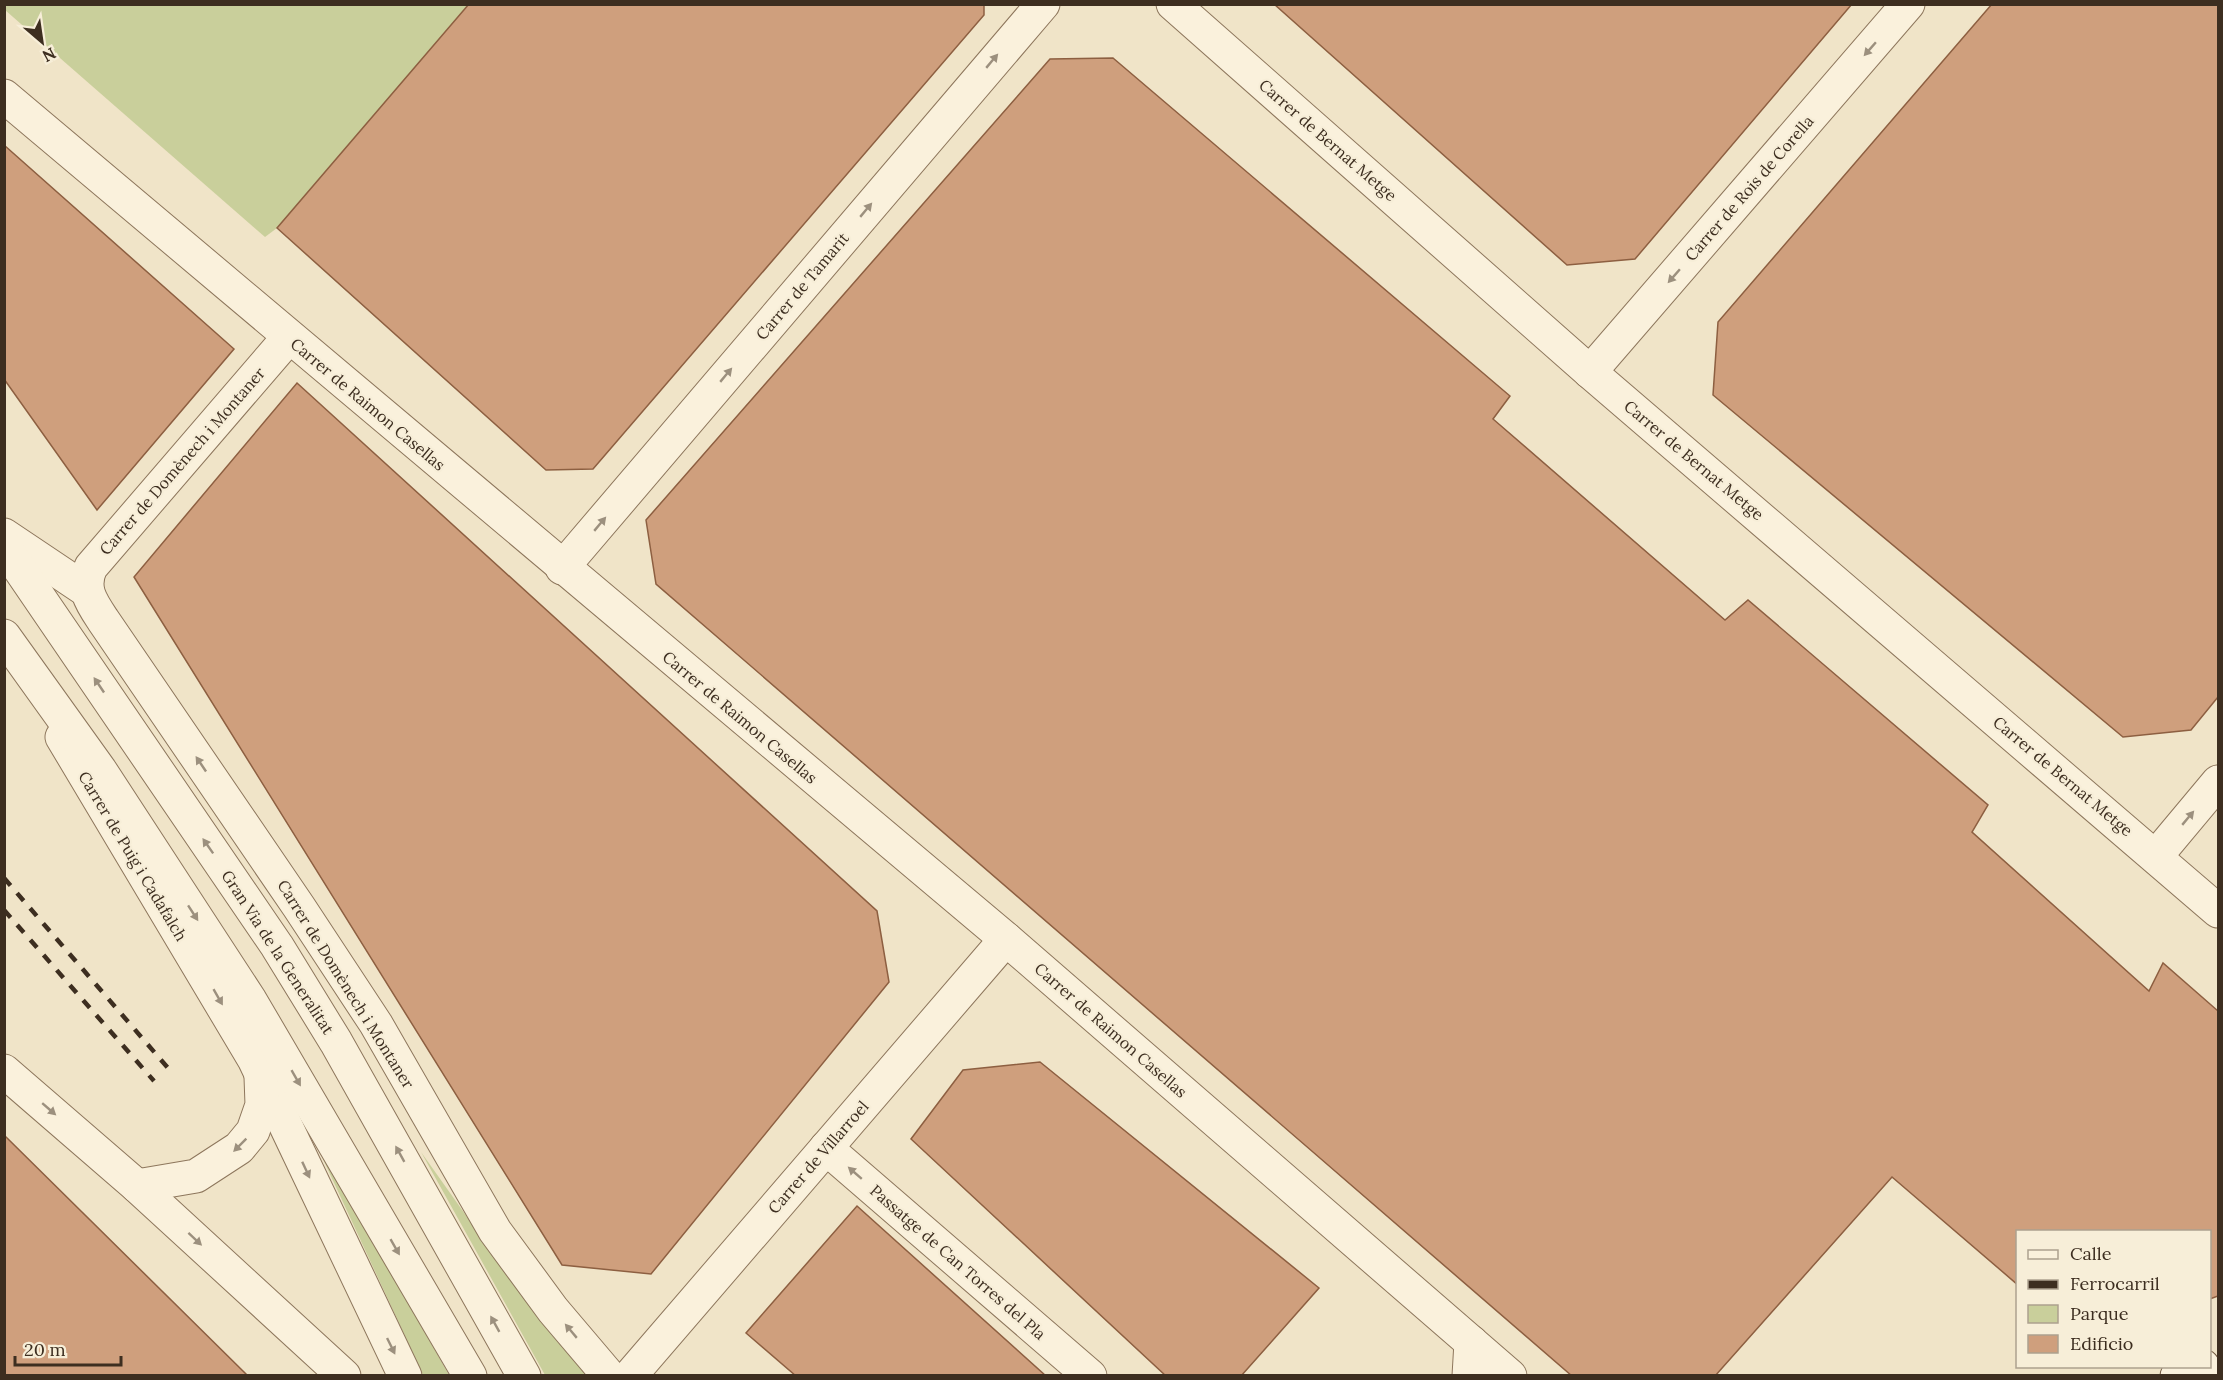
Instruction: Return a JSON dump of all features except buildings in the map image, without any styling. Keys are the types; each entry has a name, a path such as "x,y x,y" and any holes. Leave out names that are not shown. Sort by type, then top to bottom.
{"street":[{"name":"Carrer de Tamarit","path":"562,568 1043,4"},
{"name":"Carrer de Bernat Metge","path":"1173,4 1590,372 2157,855 2218,910"},
{"name":"Carrer de Rois de Corella","path":"1590,372 1908,4"},
{"name":"Carrer de Raimon Casellas","path":"4,96 562,568 1006,939 1510,1376"},
{"name":"Carrer de Domènech i Montaner","path":"86,590 86,578 91,567 289,337"},
{"name":"Carrer de Domènech i Montaner","path":"4,535 86,590 103,620 376,1024 495,1231 553,1310 609,1376"},
{"name":"Gran Via de la Generalitat","path":"4,546 278,946 336,1042 524,1376"},
{"path":"6,637 100,771 250,1000 470,1376"},
{"name":"Carrer de Puig i Cadafalch","path":"6,637 85,778 200,966 260,1072 405,1376"},
{"path":"2157,855 2218,782"},
{"name":"Carrer de Villarroel","path":"630,1376 1006,939"},
{"path":"4,1071 137,1186 344,1376"},
{"name":"Carrer de Puig i Cadafalch","path":"137,1186 196,1176 239,1148 253,1131 262,1106 260,1072"},
{"name":"Passatge de Can Torres del Pla","path":"826,1148 1090,1376"},
{"path":"1469,1376 1471,1342"},
{"path":"2178,1376 2198,1368"}],"green space":[{"path":"5,4 469,5 277,228 265,237 5,10"},
{"path":"304,1118 449,1375 423,1375"},
{"path":"421,1152 526,1300 588,1375 545,1375"}],"railway":[{"path":"4,878 168,1068"},
{"path":"4,910 154,1081"}]}
